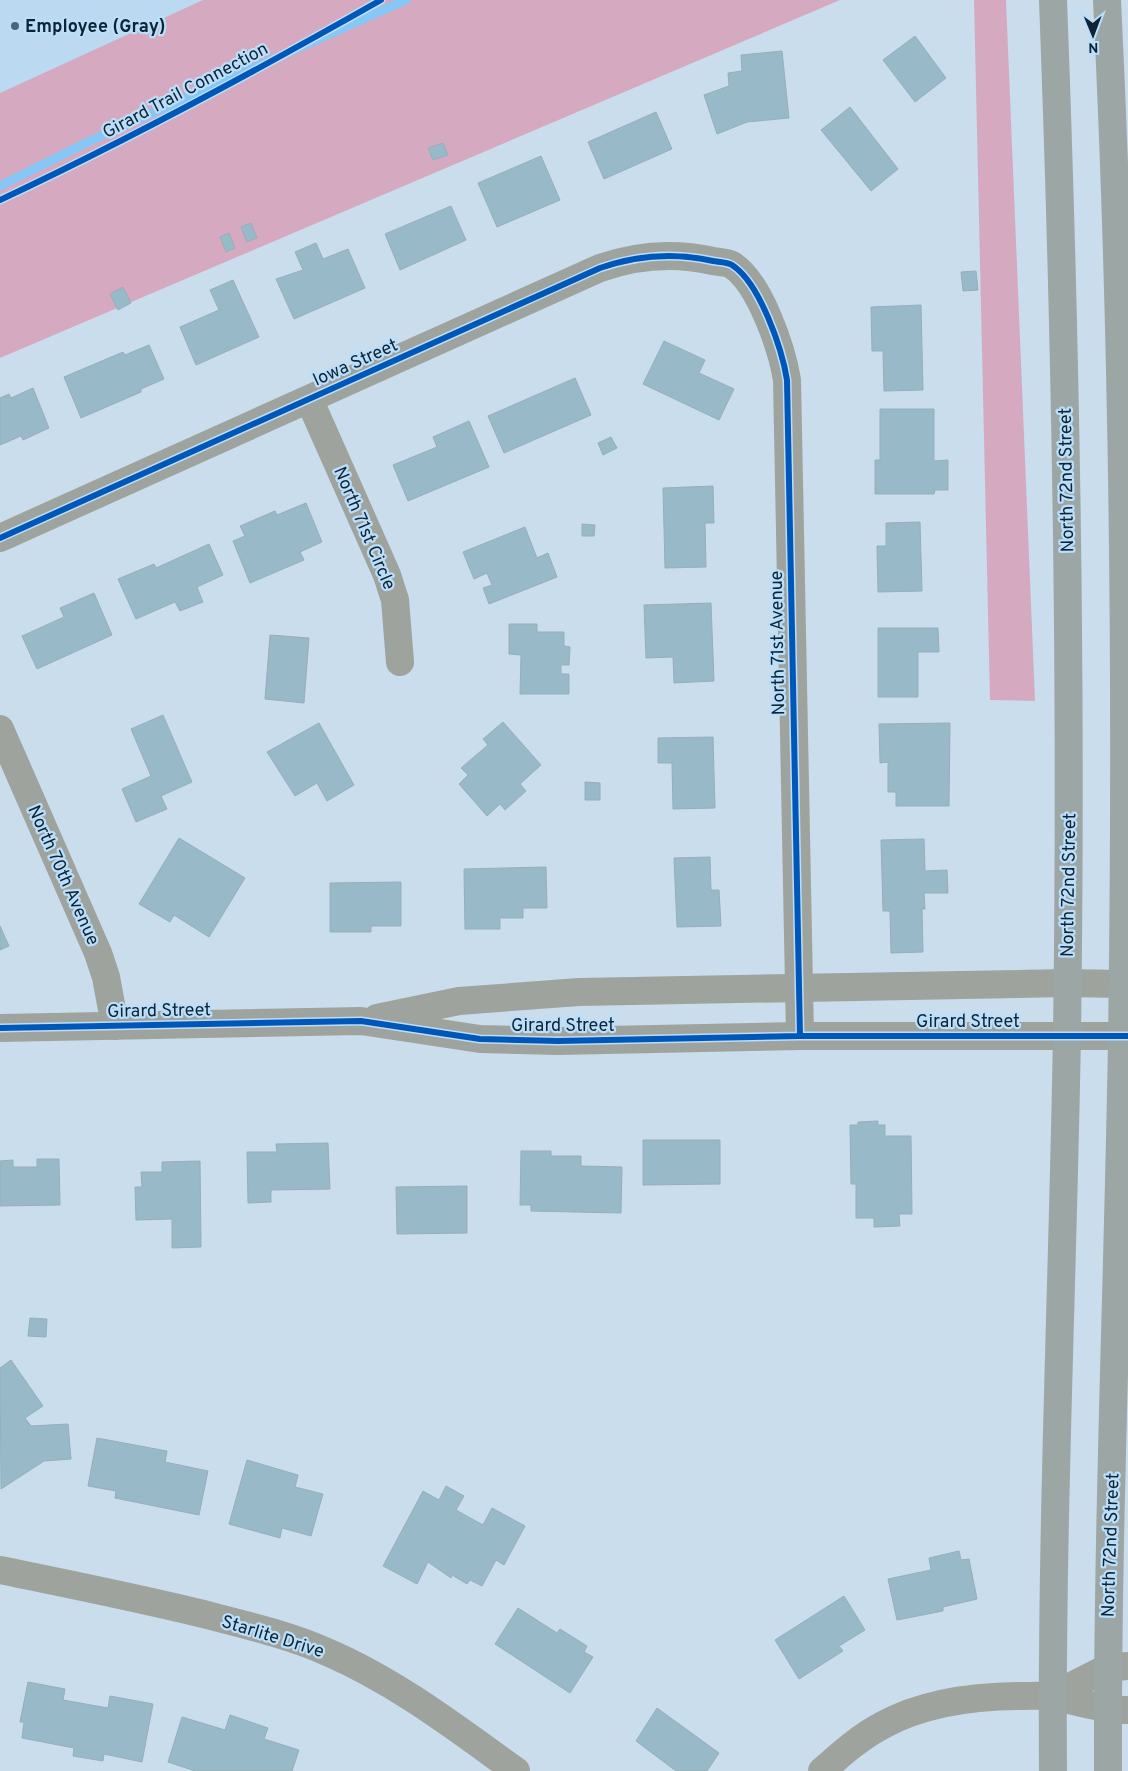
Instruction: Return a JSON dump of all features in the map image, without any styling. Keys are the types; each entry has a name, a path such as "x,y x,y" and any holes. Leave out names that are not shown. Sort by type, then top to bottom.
{"main road":[{"name":"North 72nd Street","path":"1053,0 1062,240 1069,611 1067,1036 1052,1696 1053,1771"},
{"name":"North 72nd Street","path":"1107,0 1124,588 1125,984 1117,1300 1118,1710 1108,1771"}],"street":[{"name":"Iowa Street","path":"0,538 621,261 640,257 688,255 731,264"},
{"name":"North 71st Avenue","path":"731,264 750,285 774,331 783,355 787,380 800,1036"},
{"name":"North 71st Circle","path":"309,399 387,574 395,600 400,662"},
{"name":"North 70th Avenue","path":"0,729 98,953 106,977 115,1026"},
{"name":"Girard Street","path":"361,1022 459,1001 579,992 1067,983 1125,984"},
{"name":"Girard Street","path":"0,1028 361,1022 480,1039 558,1041 800,1036 1125,1036"},
{"name":"Starlite Drive","path":"0,1570 144,1599 281,1634 327,1652 372,1674 438,1715 516,1771"},
{"path":"1052,1696 1117,1667"},
{"path":"822,1771 847,1748 882,1725 904,1716 958,1701 1006,1696 1052,1696 1118,1710"}],"shaded area":[{"path":"0,0 290,0 0,128"},
{"path":"203,0 840,0 0,358 0,93"},
{"path":"974,0 1006,0 1035,701 990,700"}],"building":[{"path":"915,36 946,78 915,102 883,60"},
{"path":"782,51 789,118 747,122 717,134 704,95 729,86 728,73 742,71 741,55"},
{"path":"850,107 898,169 871,191 821,130"},
{"path":"656,112 672,149 604,179 588,142"},
{"path":"443,143 448,155 433,160 428,148"},
{"path":"541,156 560,200 497,227 478,183"},
{"path":"451,206 466,240 400,270 385,234"},
{"path":"251,223 257,238 247,242 241,227"},
{"path":"229,233 235,248 226,252 220,237"},
{"path":"316,243 323,259 348,249 365,288 294,319 276,279 303,270 295,252"},
{"path":"976,271 978,290 963,291 961,272"},
{"path":"233,280 259,337 196,365 180,327 219,310 210,290"},
{"path":"123,287 131,303 118,310 110,294"},
{"path":"921,305 923,390 884,391 883,351 872,351 871,307"},
{"path":"664,341 705,360 699,373 734,389 719,420 643,384"},
{"path":"149,345 164,379 141,389 141,392 81,418 64,377 123,352 125,355"},
{"path":"575,378 591,415 504,453 488,416"},
{"path":"33,388 49,428 23,440 21,436 0,445 0,398 9,394 11,398"},
{"path":"880,409 934,409 934,461 948,460 948,490 935,490 934,494 875,494 875,460 880,460"},
{"path":"469,421 489,467 408,501 393,465 437,447 433,437"},
{"path":"611,437 617,448 603,455 598,443"},
{"path":"713,486 714,523 705,523 706,567 665,568 663,488"},
{"path":"306,503 322,542 300,552 304,560 250,583 233,541 245,536 240,526 275,511 277,515"},
{"path":"920,522 922,591 878,592 877,546 886,546 886,523"},
{"path":"582,524 595,525 594,536 582,536"},
{"path":"525,527 537,558 548,553 557,577 489,604 483,588 492,585 487,573 474,579 463,552"},
{"path":"209,544 223,575 197,587 203,602 180,611 175,602 136,619 118,579 154,564 156,568"},
{"path":"94,593 112,635 37,669 22,636 64,617 60,608"},
{"path":"711,603 714,681 674,683 673,657 646,658 644,605"},
{"path":"509,624 537,624 537,632 564,632 564,646 570,647 569,665 561,665 561,674 569,674 569,694 520,694 521,655 509,654"},
{"path":"878,628 938,628 939,652 918,652 918,697 878,697"},
{"path":"270,635 309,638 304,703 265,699"},
{"path":"163,715 192,782 161,796 167,809 136,822 122,789 151,776 131,729"},
{"path":"503,722 541,765 520,784 526,791 505,810 500,804 487,816 459,784 468,775 461,768 488,745 483,739"},
{"path":"319,723 354,785 327,801 317,783 295,796 267,752"},
{"path":"950,723 949,806 896,806 896,792 888,792 888,762 880,763 879,724"},
{"path":"713,737 715,808 673,809 672,763 658,763 658,738"},
{"path":"585,782 600,783 600,800 585,800"},
{"path":"179,838 245,878 209,937 174,915 170,922 139,904"},
{"path":"924,839 925,871 947,870 948,893 924,893 925,909 922,909 923,952 891,953 890,911 883,911 881,840"},
{"path":"710,857 711,890 719,890 721,926 677,927 674,858"},
{"path":"546,867 547,908 523,908 523,918 500,918 500,929 465,929 464,869"},
{"path":"401,882 401,926 371,926 371,932 330,932 330,883"},
{"path":"0,926 9,946 0,950"},
{"path":"878,1121 878,1125 885,1125 885,1136 911,1136 912,1214 899,1214 900,1226 874,1227 874,1218 856,1218 856,1184 851,1184 850,1125 858,1125 858,1122"},
{"path":"643,1140 720,1140 720,1184 643,1185"},
{"path":"328,1143 330,1189 271,1190 271,1202 248,1203 247,1152 277,1152 276,1144"},
{"path":"521,1151 551,1151 551,1156 581,1156 581,1166 622,1167 621,1213 531,1211 531,1205 520,1205"},
{"path":"37,1159 59,1159 60,1205 0,1206 0,1161 13,1160 13,1167 37,1167"},
{"path":"200,1161 201,1247 172,1248 172,1219 136,1220 135,1187 142,1187 141,1172 162,1172 162,1162"},
{"path":"467,1186 467,1233 397,1234 396,1187"},
{"path":"30,1318 47,1319 46,1337 28,1336"},
{"path":"11,1360 43,1406 25,1418 31,1426 68,1424 71,1459 44,1461 1,1489 0,1368"},
{"path":"97,1438 167,1451 165,1462 208,1471 199,1515 115,1498 116,1491 88,1486"},
{"path":"247,1460 298,1475 295,1487 323,1494 311,1536 282,1528 280,1538 229,1524"},
{"path":"446,1486 464,1496 456,1510 483,1525 492,1508 525,1526 504,1565 496,1560 482,1586 470,1580 467,1584 452,1575 451,1578 428,1562 417,1584 383,1566 423,1491 439,1500"},
{"path":"959,1551 961,1560 969,1559 977,1599 943,1607 943,1611 897,1620 888,1579 931,1570 929,1558"},
{"path":"844,1596 865,1630 839,1646 843,1651 799,1679 775,1640"},
{"path":"518,1608 557,1633 560,1629 587,1646 584,1652 593,1657 570,1693 495,1644"},
{"path":"28,1682 65,1689 63,1700 108,1708 110,1696 153,1704 142,1762 104,1754 103,1761 73,1756 74,1748 22,1738 24,1722 20,1722"},
{"path":"657,1708 719,1753 707,1771 676,1771 636,1741"},
{"path":"230,1715 268,1728 264,1739 299,1750 292,1771 195,1771 168,1762 182,1717 225,1730"}],"waterway":[{"path":"0,186 92,140 406,0"}],"cycle path":[{"name":"Girard Trail Connection","path":"0,200 192,104 381,0"},
{"path":"0,538 600,268 628,260 656,256 684,256 732,265 752,286 760,301 775,335 787,380 800,1036"},
{"path":"0,1028 361,1021 480,1039 558,1041 800,1036 1128,1036"}],"place":[{"name":"Employee (Gray)","path":"15,26"}]}
